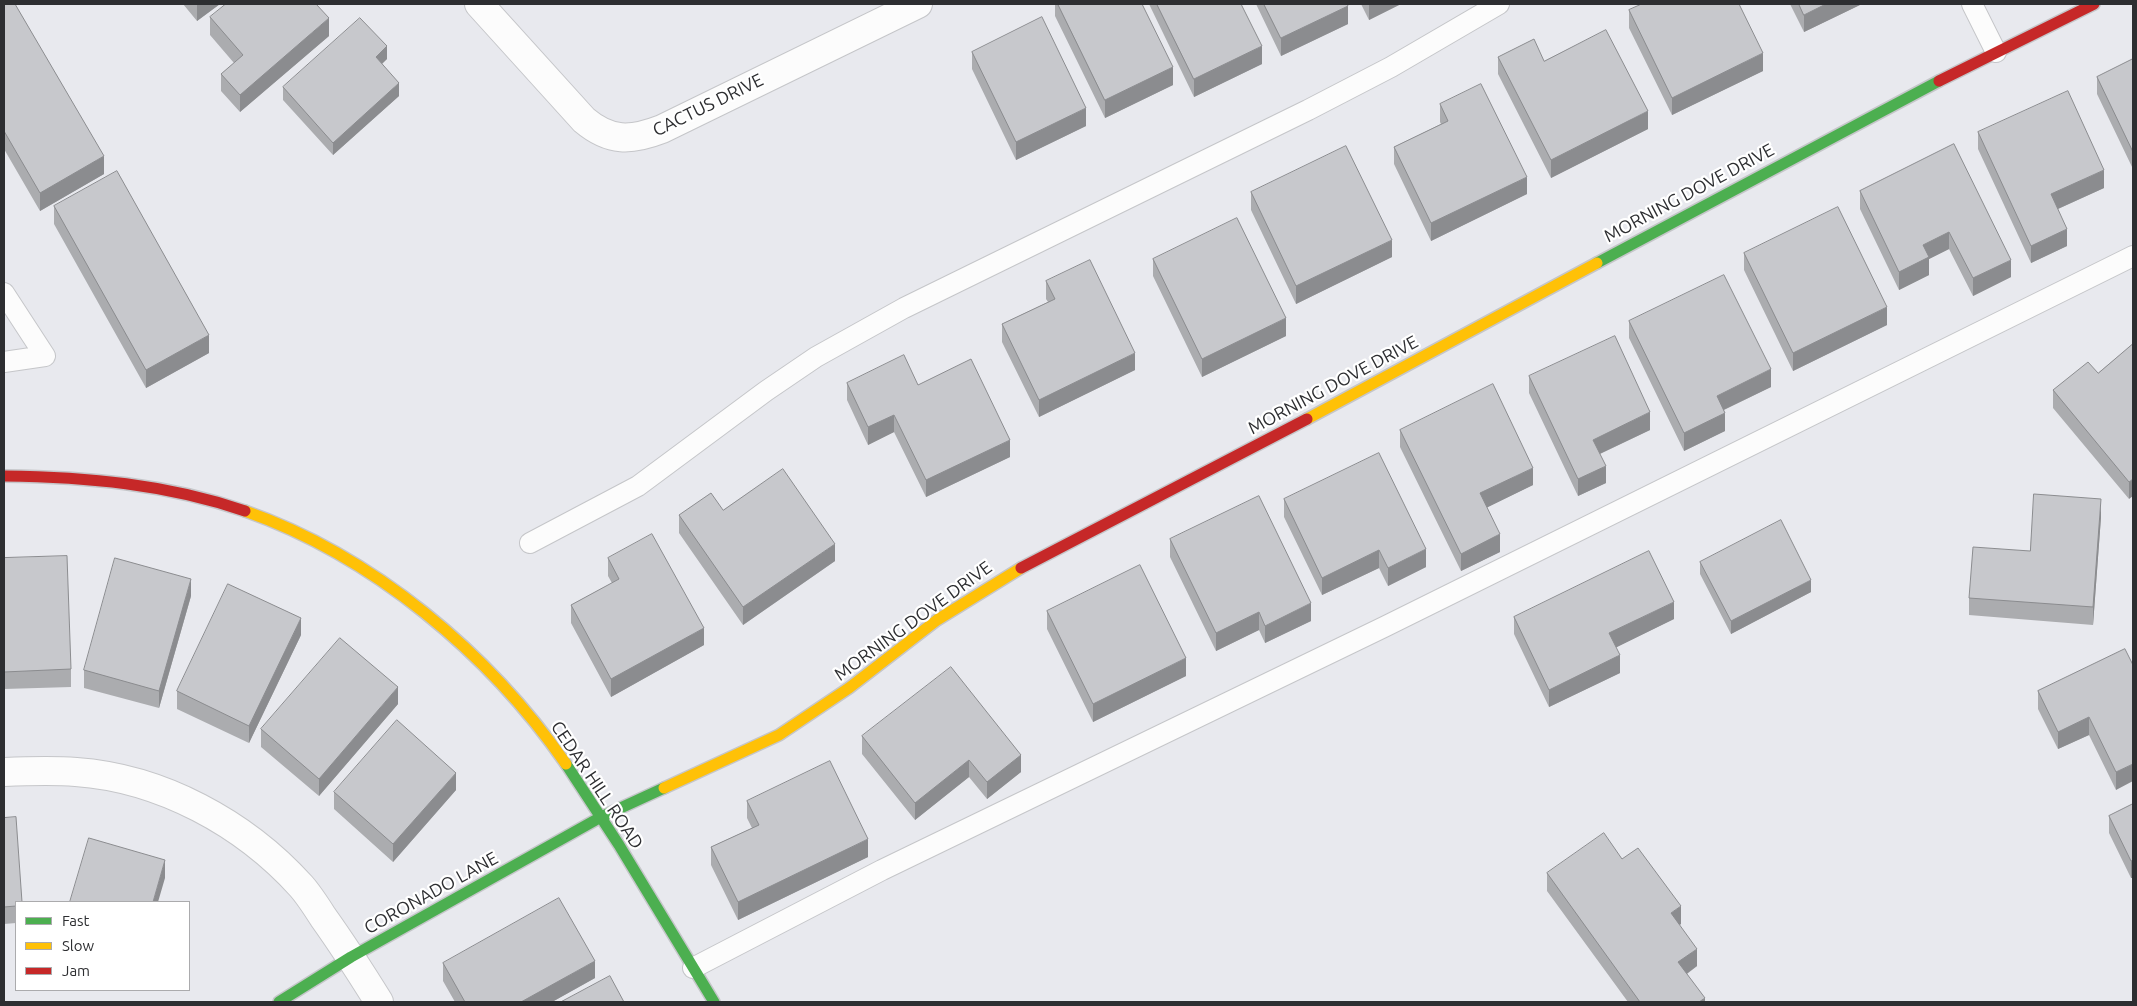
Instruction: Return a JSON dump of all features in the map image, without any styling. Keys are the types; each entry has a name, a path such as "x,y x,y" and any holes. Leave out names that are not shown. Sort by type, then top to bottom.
{"street":[{"name":"CACTUS DRIVE","path":"479,4 584,120 595,130 609,136 624,138 643,136 662,129 918,4"},
{"name":"MORNING DOVE DRIVE","path":"602,817 779,735 849,688 937,620 1005,576 1324,410 1903,98 2094,4"},
{"name":"CEDAR HILL ROAD","path":"4,476 59,476 143,485 220,502 295,530 376,576 451,636 505,689 558,752 602,817 714,1002"},
{"path":"9,772 76,772 120,779 170,794 211,814 256,844 301,886 351,957 379,1002"},
{"name":"CORONADO LANE","path":"279,1002 351,957 602,817"}],"lane":[{"path":"530,543 638,486 766,391 840,343 912,304 1349,89 1391,67 1499,4"},
{"path":"1972,4 1996,52"},
{"path":"694,968 882,870 1384,627 2133,256"},
{"path":"4,293 45,356 4,362"}],"building":[{"path":"4,4 15,4 104,156 40,193 4,131"},
{"path":"226,4 316,4 329,18 240,95 221,74 243,55 210,17"},
{"path":"1058,4 1142,4 1173,67 1105,100"},
{"path":"1157,4 1241,4 1262,46 1194,79"},
{"path":"1264,4 1347,4 1348,6 1281,38"},
{"path":"1642,4 1739,4 1763,53 1672,98 1629,10"},
{"path":"1799,4 1826,4 1804,15"},
{"path":"1042,17 1086,108 1016,142 972,52"},
{"path":"360,18 387,46 376,57 399,83 333,143 283,87"},
{"path":"1606,30 1648,111 1551,160 1498,57 1534,39 1544,61"},
{"path":"2133,59 2133,152 2097,77"},
{"path":"1481,84 1527,177 1431,223 1394,147 1448,121 1440,104"},
{"path":"2068,91 2104,170 2051,194 2067,229 2031,246 1978,132"},
{"path":"1954,144 2011,260 1973,278 1949,232 1923,245 1929,257 1899,272 1860,191"},
{"path":"1346,146 1392,240 1296,286 1251,192"},
{"path":"117,171 209,335 146,370 54,206"},
{"path":"1838,207 1887,307 1793,353 1744,253"},
{"path":"1237,218 1286,318 1202,359 1153,259"},
{"path":"1090,260 1135,353 1039,400 1002,324 1055,299 1046,281"},
{"path":"1724,275 1771,369 1717,396 1725,413 1684,433 1629,321"},
{"path":"1615,336 1650,412 1593,440 1606,466 1578,479 1529,376"},
{"path":"2133,344 2133,479 2129,482 2053,390 2088,362 2098,373"},
{"path":"904,355 918,385 971,359 1010,440 926,480 894,415 868,427 847,383"},
{"path":"1493,384 1533,468 1480,493 1500,534 1461,554 1400,430"},
{"path":"1379,453 1426,549 1388,568 1379,550 1322,578 1284,499"},
{"path":"783,469 835,544 743,607 679,515 711,493 723,510"},
{"path":"2034,494 2101,499 2093,607 1969,598 1973,547 2030,551"},
{"path":"1259,496 1311,603 1265,626 1259,612 1216,633 1170,539"},
{"path":"1781,520 1811,580 1731,621 1700,562"},
{"path":"652,534 704,628 611,679 571,605 619,579 608,558"},
{"path":"1649,551 1674,602 1609,633 1620,655 1549,690 1514,617"},
{"path":"67,556 71,669 4,672 4,558"},
{"path":"115,558 191,579 159,691 84,670"},
{"path":"1140,565 1186,658 1093,704 1047,611"},
{"path":"228,584 301,618 249,726 177,691"},
{"path":"340,638 398,687 319,779 261,729"},
{"path":"2125,649 2133,665 2133,764 2116,772 2089,717 2058,732 2038,691"},
{"path":"951,667 1021,755 987,782 969,760 915,803 862,736"},
{"path":"397,720 456,773 393,844 334,792"},
{"path":"830,761 868,839 738,902 711,847 759,825 747,801"},
{"path":"2133,804 2133,860 2131,861 2109,816"},
{"path":"16,817 22,901 15,901 15,906 4,907 4,818"},
{"path":"1604,833 1622,859 1638,848 1681,906 1671,913 1697,949 1678,962 1705,998 1699,1002 1640,1002 1547,873"},
{"path":"89,838 165,860 153,901 70,901"},
{"path":"559,898 595,961 521,1002 465,1002 443,963"},
{"path":"610,976 624,1002 561,1002"}],"traffic: fast":[{"path":"1597,263 1939,81"},
{"path":"566,764 619,845 714,1002"},
{"path":"279,1002 351,957 601,817 664,788"}],"traffic: slow":[{"path":"1307,419 1597,263"},
{"path":"245,511 292,530 338,554 383,582 425,613 464,647 501,684 535,723 566,764"},
{"path":"664,788 779,735 849,688 937,620 1021,568"}],"traffic: jam":[{"path":"1939,81 2094,4"},
{"path":"1021,568 1307,419"},
{"path":"4,476 96,480 156,488 186,494 245,511"}]}
